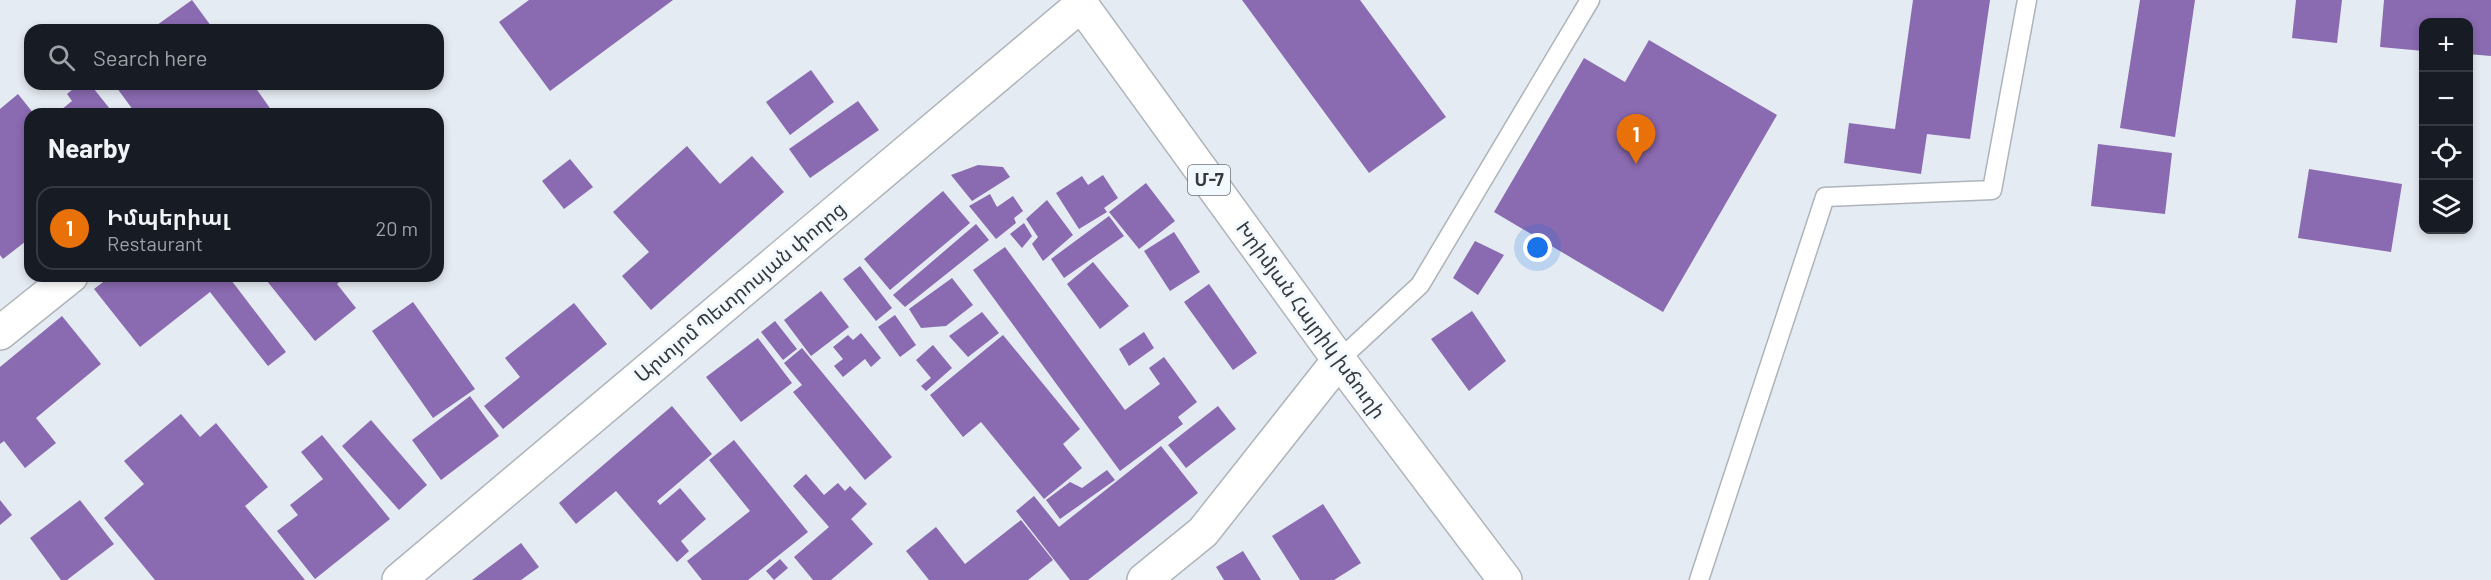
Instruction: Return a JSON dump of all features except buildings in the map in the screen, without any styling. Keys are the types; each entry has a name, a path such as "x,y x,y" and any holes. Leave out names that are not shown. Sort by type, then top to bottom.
{"main road":[{"name":"Խրիմյան Հայրիկ խճուղի","path":"1080,2 1339,360 1505,580"},
{"name":"Արտյոմ Պետրոսյան փողոց","path":"399,580 1080,2"},
{"path":"0,333 64,282"},
{"path":"1144,580 1203,532 1339,360"}],"lane":[{"path":"1339,360 1420,285 1590,0"},
{"path":"1699,580 1825,197 1992,190 2027,0"}],"place":[{"name":"Իմպերիալ","path":"1636,164"}]}
